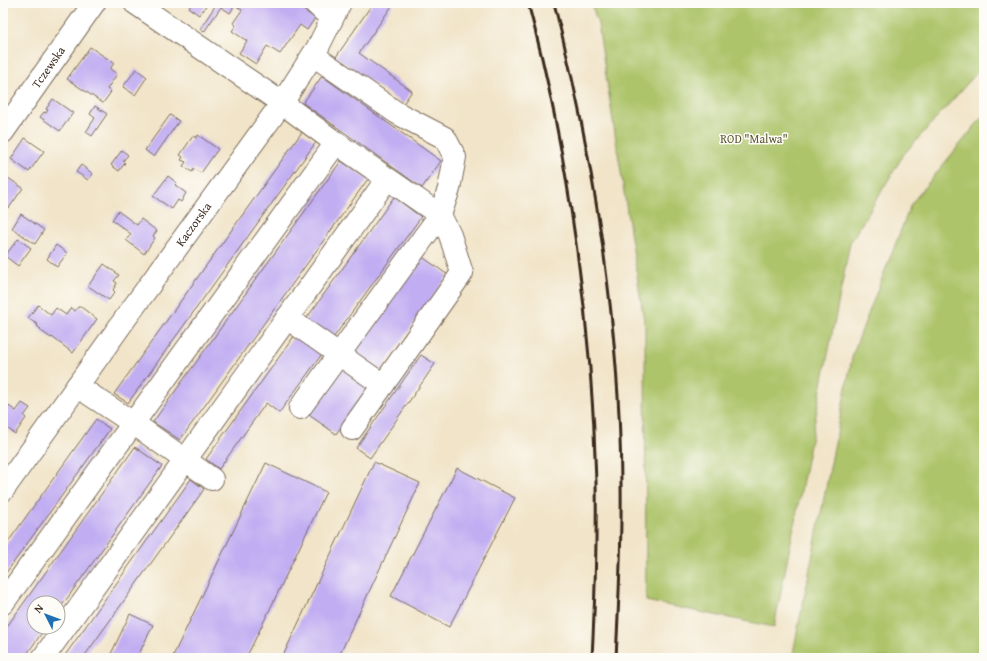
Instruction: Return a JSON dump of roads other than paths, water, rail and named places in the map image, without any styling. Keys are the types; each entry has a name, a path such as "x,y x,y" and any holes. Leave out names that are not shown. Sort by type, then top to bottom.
{"street":[{"name":"Tczewska","path":"3,132 94,3"},
{"path":"135,3 282,103 386,179 440,215 450,235 462,273 352,429"},
{"path":"315,3 336,11"},
{"name":"Kaczorska","path":"3,490 282,103 318,47 336,11"},
{"path":"300,408 440,215 449,189 455,157 445,138 397,113 313,55"},
{"path":"3,603 336,143"},
{"path":"43,658 386,179"},
{"path":"287,318 383,386"},
{"path":"77,386 133,423 212,479"}],"railway":[{"path":"528,3 543,61 561,149 575,237 586,328 592,390 596,482 596,570 592,658"},
{"path":"554,3 583,128 606,271 615,355 620,440 621,504 616,658"}],"park label":[{"name":"ROD \"Malwa\"","path":"754,139"}]}
